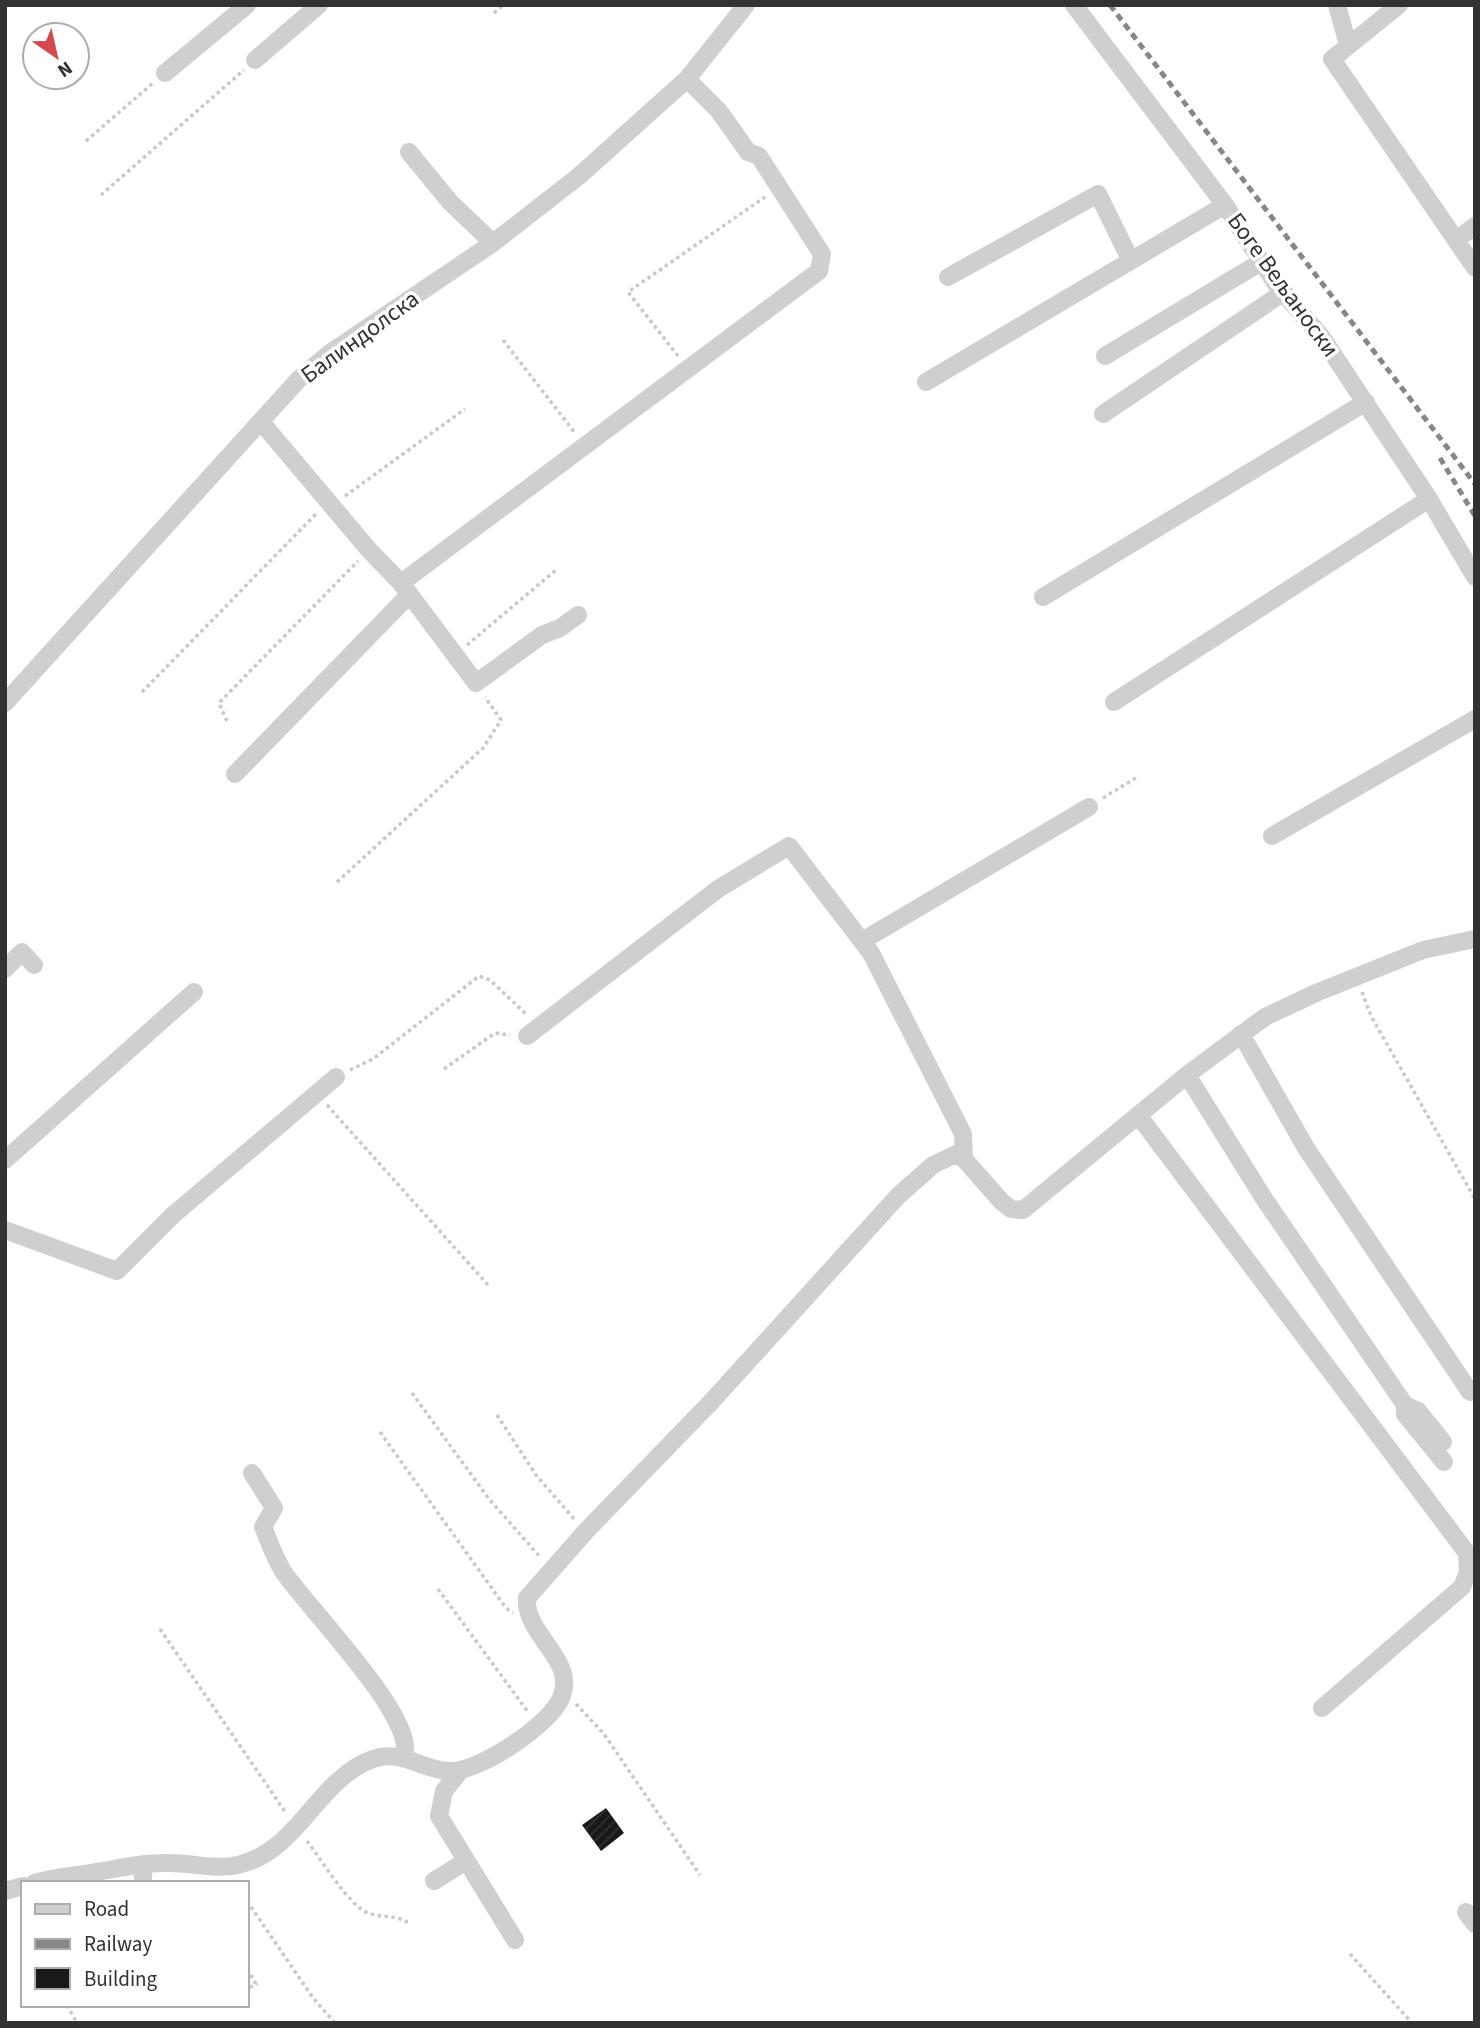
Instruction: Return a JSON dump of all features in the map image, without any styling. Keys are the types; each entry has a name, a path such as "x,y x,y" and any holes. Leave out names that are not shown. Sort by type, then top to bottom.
{"street":[{"path":"164,73 247,5"},
{"path":"255,60 319,5"},
{"name":"Балиндолска","path":"5,703 262,423 299,379 330,353 493,243 579,176 687,79 746,5"},
{"name":"Боге Вељаноски","path":"1074,5 1225,205 1261,262 1321,337 1429,499 1475,577"},
{"path":"1337,5 1348,45"},
{"path":"1399,5 1332,59 1475,268"},
{"path":"235,774 405,589 585,446 819,271 822,254 759,156 748,152 719,111 687,79"},
{"path":"409,152 450,202 493,243"},
{"path":"948,277 1098,194 1130,259"},
{"path":"926,382 1225,205"},
{"path":"1456,240 1475,226"},
{"path":"1105,356 1261,262"},
{"path":"1103,414 1284,292"},
{"path":"1043,597 1366,402"},
{"path":"262,423 405,589 476,683 542,635 559,628 578,615"},
{"path":"1114,702 1429,499"},
{"path":"1272,836 1475,719"},
{"path":"862,941 1089,807"},
{"path":"527,1036 718,890 789,846 862,941 921,1048 963,1134 964,1159"},
{"path":"46,1881 144,1864 236,1874 293,1834 298,1822 340,1781 365,1762 382,1756 402,1757 439,1770 461,1770 499,1753 541,1722 555,1709 563,1694 559,1661 530,1620 526,1610 527,1598 587,1530 711,1402 898,1196 933,1165 956,1154 964,1159 1002,1202 1011,1209 1023,1210 1187,1075 1265,1017 1423,950 1475,939"},
{"path":"5,969 22,952 34,965"},
{"path":"5,1160 194,992"},
{"path":"1241,1034 1306,1148 1470,1392"},
{"path":"1187,1075 1263,1197 1405,1405 1418,1411 1443,1442"},
{"path":"5,1230 117,1271 173,1215 335,1077"},
{"path":"1138,1115 1467,1553 1468,1572 1462,1587 1322,1708"},
{"path":"1405,1405 1405,1414 1444,1462"},
{"path":"252,1473 274,1508 262,1527 283,1571 357,1661 386,1704 405,1738 402,1757"},
{"path":"461,1770 444,1791 439,1816 515,1940"},
{"path":"435,1881 466,1861"},
{"path":"143,1881 144,1864"}],"path":[{"path":"494,13 503,5"},
{"path":"101,195 255,60"},
{"path":"86,141 164,73"},
{"path":"689,370 628,292 779,187"},
{"path":"503,340 585,446"},
{"path":"142,692 330,503 465,409"},
{"path":"227,721 219,703 369,550"},
{"path":"453,656 556,570"},
{"path":"337,882 483,748 494,734 501,720 476,683"},
{"path":"1089,807 1139,776"},
{"path":"335,1077 373,1059 479,976 490,980 516,1008 544,1023"},
{"path":"1357,976 1371,1016 1475,1199"},
{"path":"444,1069 495,1033 527,1036"},
{"path":"317,1093 488,1285"},
{"path":"412,1393 489,1499 553,1569"},
{"path":"497,1415 536,1475 572,1518 587,1530"},
{"path":"380,1432 506,1608 530,1620"},
{"path":"438,1589 535,1722 541,1722"},
{"path":"160,1629 283,1811 298,1822 308,1842 325,1862 347,1898 370,1914 398,1916 411,1924"},
{"path":"563,1694 583,1710 604,1734 700,1875"},
{"path":"248,1902 313,1998 335,2023"},
{"path":"1350,1954 1412,2023"},
{"path":"248,1971 256,1984 248,1988"},
{"path":"68,2007 77,2023"}],"building":[{"path":"606,1808 624,1833 601,1851 582,1825"}],"railway":[{"path":"1110,5 1475,484"},
{"path":"1440,458 1475,516"}]}
